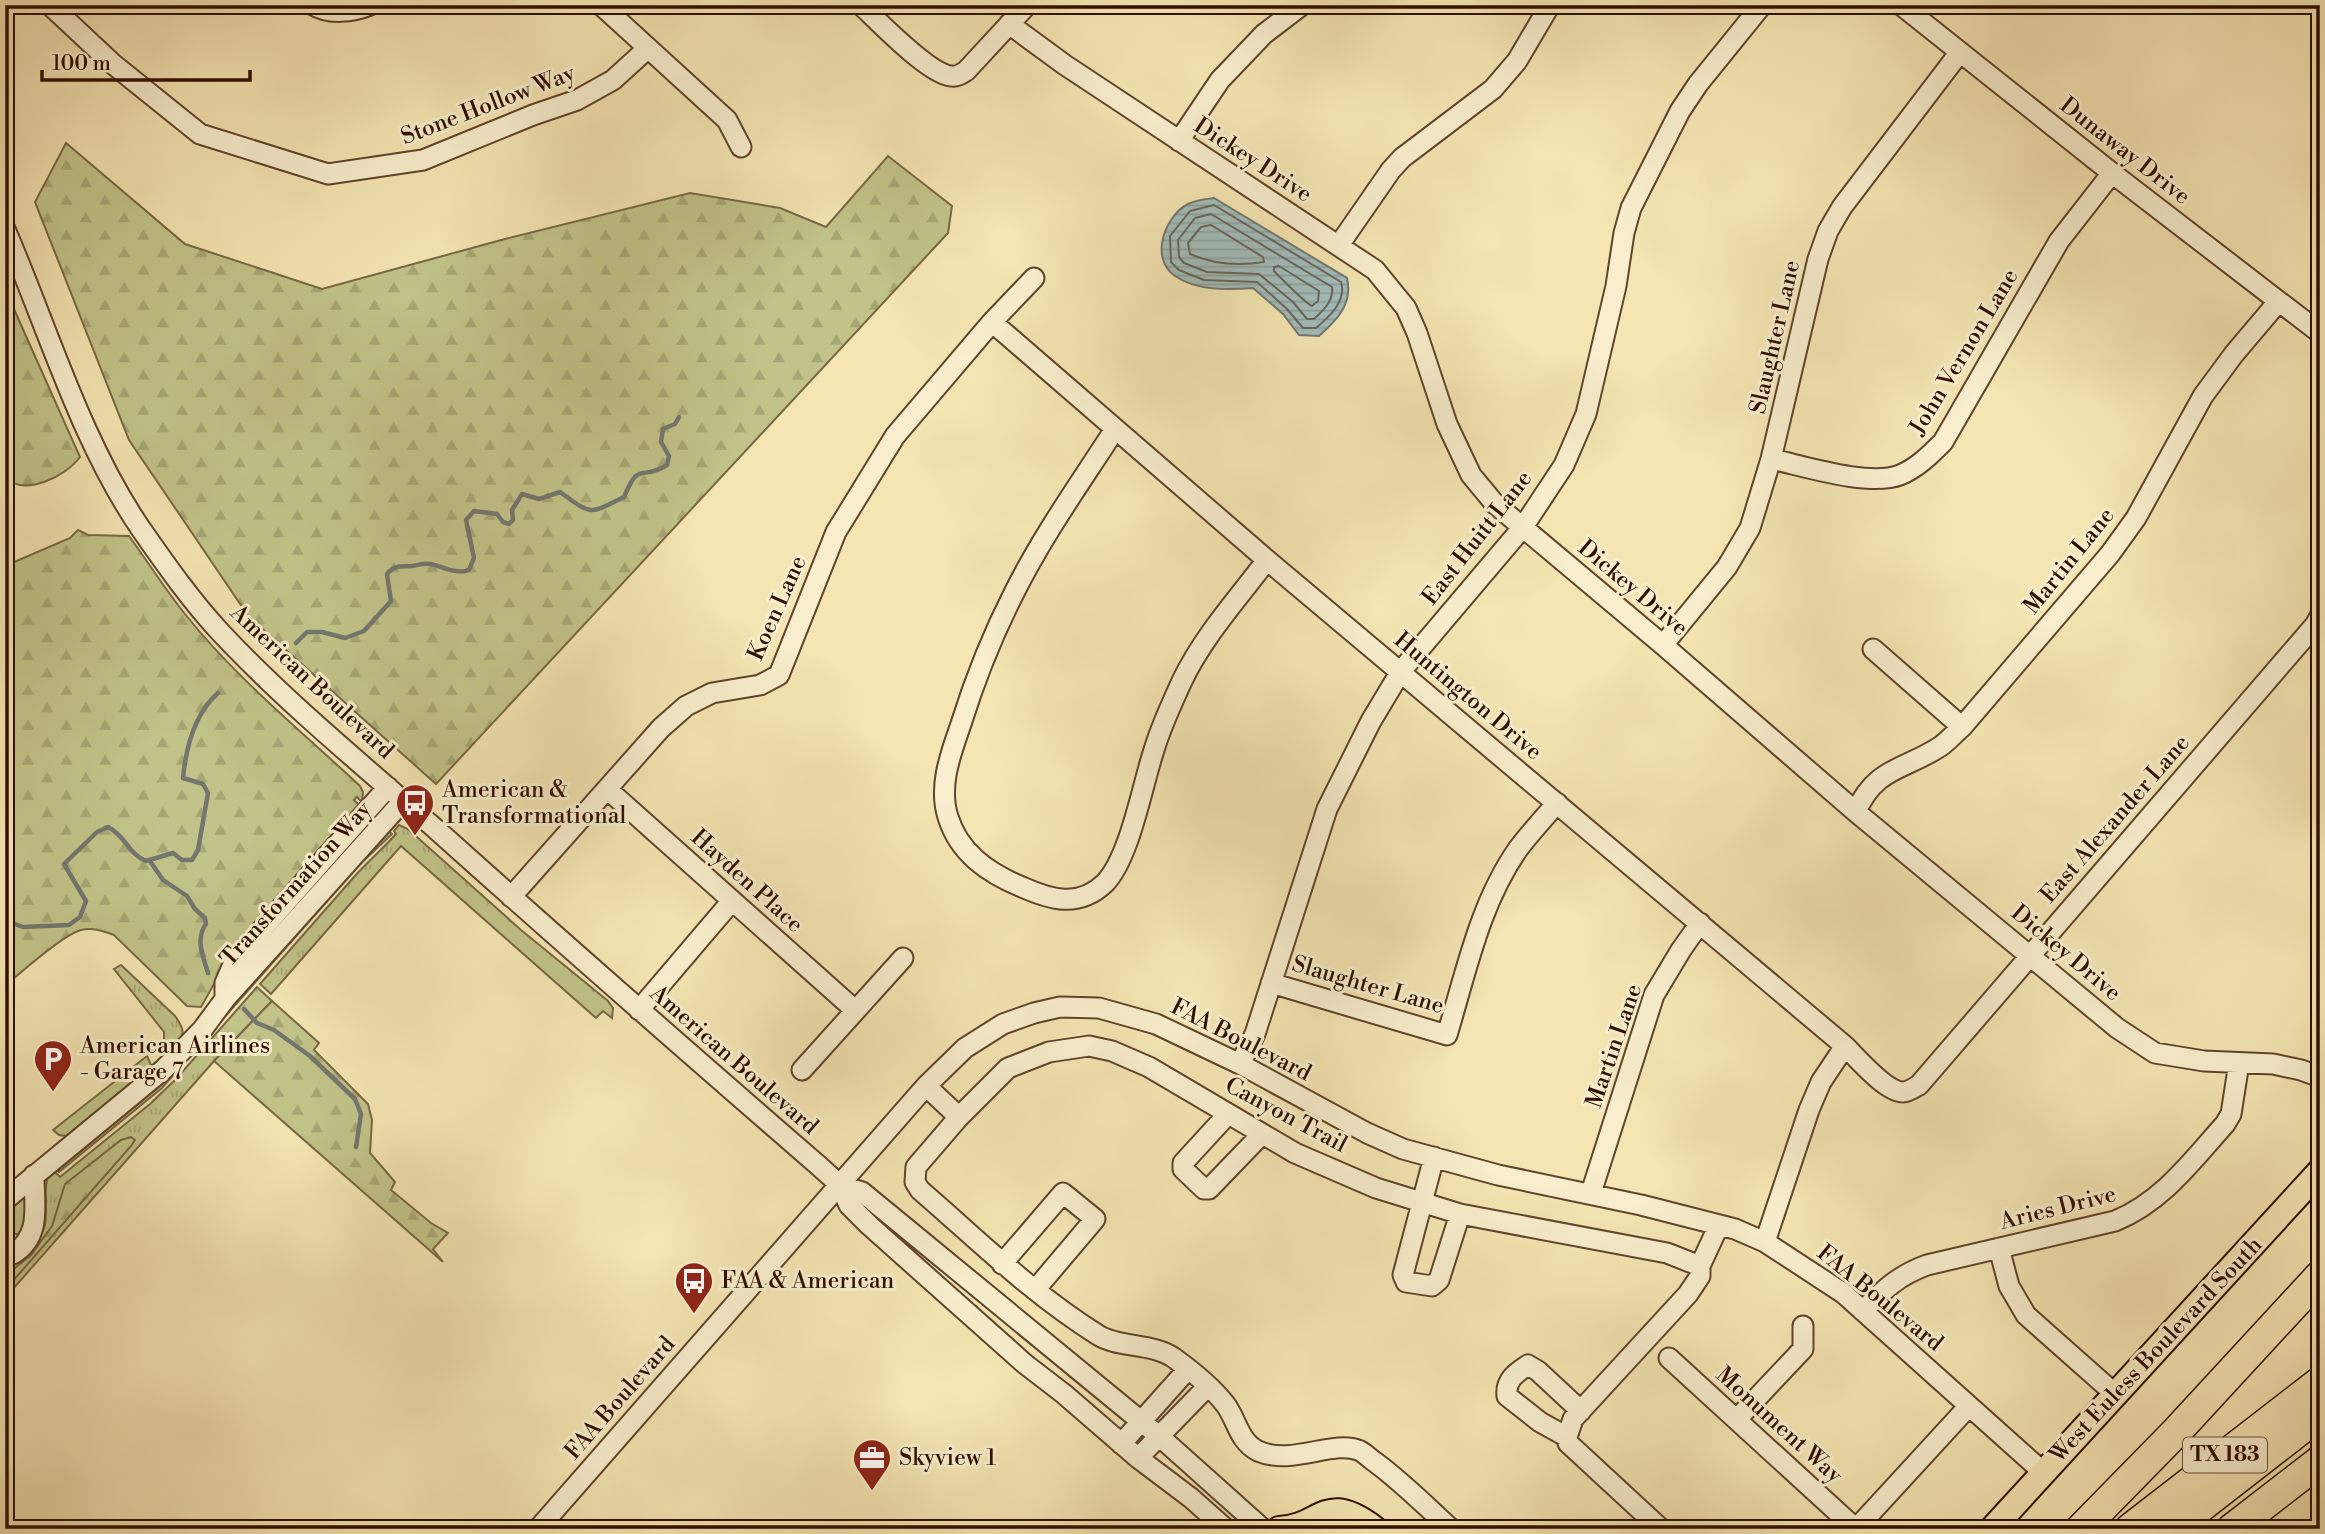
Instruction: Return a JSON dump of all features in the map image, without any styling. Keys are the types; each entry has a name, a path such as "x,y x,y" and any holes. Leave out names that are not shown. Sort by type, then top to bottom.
{"highway":[{"path":"2081,1529 2177,1431 2320,1276"},
{"name":"TX 183","path":"2130,1529 2320,1382"},
{"path":"2172,1529 2320,1414"},
{"path":"2202,1529 2320,1438"},
{"name":"TX 183","path":"2232,1529 2320,1461"}],"main road":[{"name":"West Euless Boulevard South","path":"1992,1529 2320,1171"},
{"path":"1269,1528 1308,1524 1330,1510 1349,1514 1375,1529"}],"street":[{"name":"Stone Hollow Way","path":"50,5 113,64 200,134 328,174 424,160 577,100 614,80 648,49"},
{"path":"313,5 321,10 358,10 370,5"},
{"path":"601,5 727,120 741,147"},
{"path":"861,5 915,55 949,76 966,71 1027,5"},
{"path":"1180,141 1220,80 1264,34 1302,5"},
{"path":"1339,245 1402,158 1476,102 1506,75 1550,5"},
{"name":"East Huitt Lane","path":"1240,1064 1255,1034 1327,808 1371,722 1401,671 1523,527 1564,465 1586,414 1631,208 1680,111 1762,5"},
{"name":"Dunaway Drive","path":"1901,5 2112,173 2320,333"},
{"name":"Dickey Drive","path":"1009,24 1065,65 1375,270 1406,307 1447,424 1471,475 1495,504 1663,645 1856,813 2117,1028 2155,1053 2177,1058 2273,1064 2320,1077"},
{"name":"Slaughter Lane","path":"1663,645 1738,551 1750,528 1771,459 1818,259 1828,232 1842,207 1960,52"},
{"name":"John Vernon Lane","path":"1771,459 1850,476 1883,478 1898,476 1929,456 1943,442 2059,241 2112,173"},
{"name":"American Boulevard","path":"5,229 63,372 105,466 139,526 223,636 403,801 840,1185 862,1192 1269,1528"},
{"name":"Koen Lane","path":"511,897 662,728 686,706 712,693 760,685 779,675 836,532 895,436 992,322 1034,278"},
{"name":"Martin Lane","path":"1856,813 1872,785 1894,768 1941,746 1962,727 2110,554 2136,518 2203,396 2278,302"},
{"name":"Huntington Drive","path":"992,322 1267,559 1894,1090 1903,1092 1919,1085"},
{"path":"1115,429 1015,590 982,665 951,751 944,789 948,816 960,842 972,858 1023,888 1063,901 1083,898 1102,885 1113,873 1125,846 1155,746 1192,660 1267,559"},
{"name":"East Alexander Lane","path":"1919,1085 2320,616"},
{"path":"1873,649 1962,727"},
{"name":"Transformation Way","path":"225,999 225,983 235,960 388,787"},
{"name":"Hayden Place","path":"607,789 855,1010"},
{"name":"Transformation Way","path":"5,1200 164,1069 202,1030 225,999 403,801"},
{"name":"Slaughter Lane","path":"1270,983 1447,1035 1495,888 1519,848 1557,803"},
{"path":"639,1010 732,902"},
{"name":"Martin Lane","path":"1591,1193 1654,995 1700,923"},
{"path":"802,1070 903,958"},
{"name":"FAA Boulevard","path":"538,1529 926,1086 965,1048 1003,1024 1060,1007 1100,1008 1156,1024 1240,1064 1367,1133 1403,1149 1498,1175 1591,1193 1719,1225 1765,1242 1843,1293 2043,1472"},
{"name":"Canyon Trail","path":"1002,1264 920,1190 915,1182 916,1167 958,1117 1008,1068 1049,1052 1089,1046 1112,1051 1149,1067 1295,1153 1376,1188 1460,1214 1667,1253 1700,1266"},
{"path":"1765,1242 1809,1110 1821,1082 1845,1046"},
{"name":"Aries Drive","path":"1863,1311 1888,1285 1907,1272 2115,1221 2132,1214 2164,1192 2225,1124 2231,1114 2239,1063"},
{"path":"926,1086 958,1117"},
{"path":"1228,1114 1183,1164 1183,1169 1204,1189 1209,1189 1262,1133"},
{"path":"1434,1157 1403,1276 1406,1282 1432,1286 1439,1280 1460,1214"},
{"path":"5,1252 13,1254 26,1245 33,1231 34,1175"},
{"name":"American Boulevard","path":"840,1185 849,1205 870,1226 1025,1364 1226,1529"},
{"path":"1035,1290 1095,1219 1063,1193 1002,1264 1035,1290 1101,1337 1171,1356 1208,1386 1227,1406 1240,1434 1257,1450 1270,1455 1307,1455 1336,1449 1357,1449 1386,1470 1451,1529"},
{"path":"1661,1529 1568,1443 1567,1437 1573,1419 1688,1294 1700,1276 1700,1266 1719,1225"},
{"path":"1999,1248 2009,1286 2026,1315 2115,1394"},
{"path":"1737,1419 1803,1349 1803,1326"},
{"name":"Monument Way","path":"1669,1358 1856,1529"},
{"path":"1567,1437 1540,1422 1507,1396 1506,1389 1512,1375 1528,1365 1581,1411"},
{"path":"1121,1444 1188,1369"},
{"path":"1138,1458 1208,1386"},
{"path":"1856,1529 1969,1406"}],"green space":[{"path":"66,143 185,244 322,289 505,239 690,193 780,208 826,227 888,156 952,206 948,233 436,784 249,617 129,440 35,202"},
{"path":"5,289 80,457 65,471 34,485 14,483 5,478"},
{"path":"78,530 88,535 129,536 178,605 225,660 360,786 363,792 362,802 357,797 354,800 359,805 219,975 201,1007 187,1006 114,935 94,929 73,933 5,986 5,566 70,538"},
{"path":"399,825 408,829 521,930 608,1001 613,1008 612,1018 603,1011 596,1018 401,846 271,994 260,984 396,834 394,831"},
{"path":"387,830 392,834 359,865 162,1088 59,1172 54,1165 202,1039"},
{"path":"121,965 179,1022 182,1036 168,1052 158,1047 164,1042 164,1032 114,969"},
{"path":"257,987 272,1001 214,1061 5,1298 5,1266 33,1245 44,1228 47,1182 52,1169 60,1177 150,1104 176,1079"},
{"path":"272,1001 319,1043 314,1050 368,1104 372,1120 370,1153 395,1182 391,1190 431,1223 448,1233 433,1249 443,1262 214,1061"},
{"path":"147,1056 151,1065 148,1070 66,1136 53,1130"},
{"path":"131,1137 135,1140 131,1146 5,1290 5,1276 31,1255 52,1226 65,1184 121,1140"},
{"path":"23,1192 30,1202 21,1234 5,1234 5,1205"}],"water":[{"path":"1214,198 1347,278 1346,304 1332,324 1319,336 1299,335 1283,314 1253,288 1203,287 1184,281 1167,268 1163,259 1163,238 1173,218 1188,204"}],"waterway":[{"path":"296,643 307,632 322,632 345,638 364,631 391,601 387,574 396,567 428,564 454,571 469,570 474,558 466,520 474,511 497,514 503,522 509,524 513,520 512,510 522,494 539,499 560,492 590,510 624,497 629,485 638,475 667,465 669,456 661,442 663,429 675,424 679,417"},
{"path":"5,920 23,927 69,925 80,917 86,901 64,864 97,832 108,827 119,835 135,854 146,861 173,853 182,860 192,860 198,850 208,793 203,784 183,778 184,766 197,721 218,693"},
{"path":"150,861 163,880 187,896 205,918 206,924 200,942 208,973"},
{"path":"244,1009 257,1023 274,1030 310,1056 355,1099 361,1114 356,1147"}],"place":[{"name":"American & Transformational","path":"415,837"},
{"name":"American Airlines - Garage 7","path":"53,1093"},
{"name":"FAA & American","path":"694,1315"},
{"name":"Skyview 1","path":"872,1492"}]}
